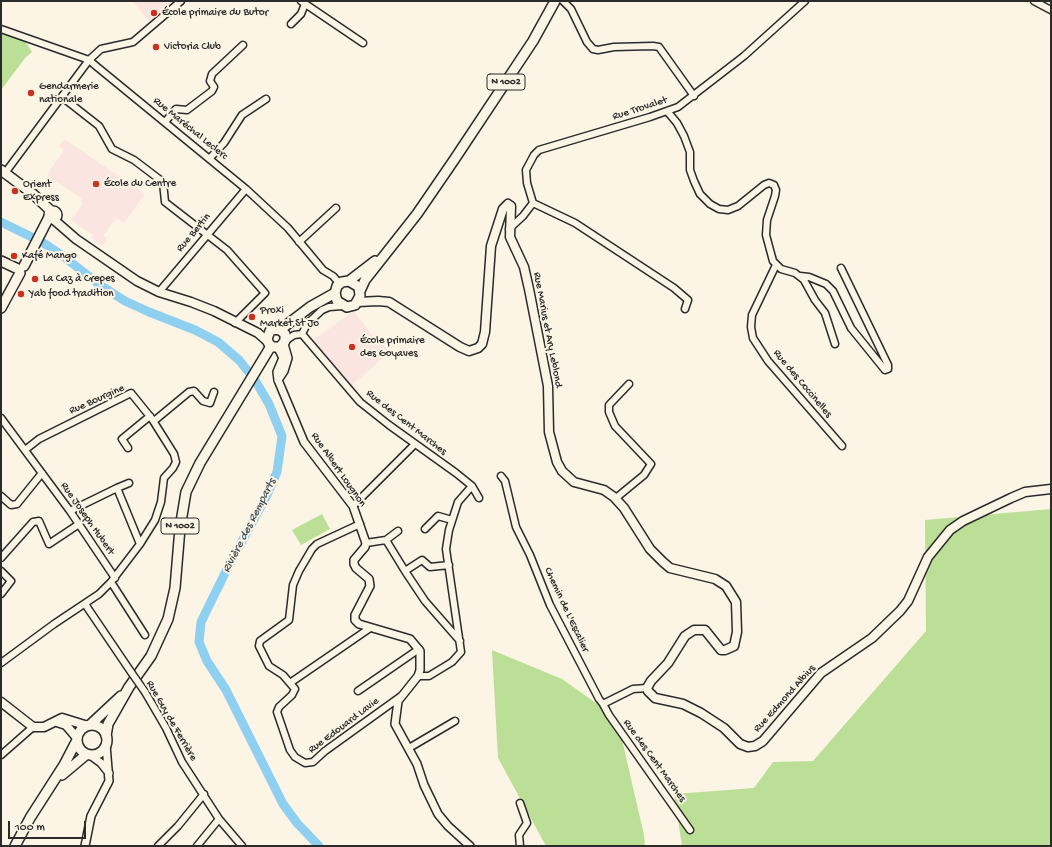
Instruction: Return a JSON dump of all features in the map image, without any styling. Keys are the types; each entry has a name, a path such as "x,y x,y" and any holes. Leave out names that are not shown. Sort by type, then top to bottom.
{"main road":[{"name":"N 1002","path":"349,281 372,264 418,214 560,1"},
{"path":"3,172 44,204 51,218 63,228 137,281 159,292 192,302 259,334 279,341"},
{"name":"Rue Marius et Ary Leblond","path":"359,295 393,304 465,350 474,350 482,344 485,332 491,246 503,209 508,204 512,209 509,229 512,244 524,267 529,289 548,386 549,432 557,462 562,471 574,482 604,490 616,498 650,549 670,568 703,574 715,579 726,586 736,602 737,632 734,646 726,650 721,650 705,630 694,630 685,636 668,663 647,688"},
{"path":"1,308 51,218"},
{"name":"N 1002","path":"359,295 365,280 391,245"},
{"path":"1,261 23,266"},
{"path":"323,301 342,305 351,306 359,295 356,284 349,281 340,284 335,293 335,298 342,305"},
{"name":"N 1002","path":"106,740 108,724 128,687 151,656 168,620 174,588 182,508 186,492 200,464 263,359 279,341 289,324 310,307 335,293"},
{"name":"N 1002","path":"270,332 275,329 279,341"},
{"path":"259,334 270,332"},
{"name":"Rue Edmond Albius","path":"647,688 651,696 683,704 711,719 724,728 740,744 748,747 755,746 763,741 821,673 872,638 900,611 908,601 928,557 950,530 963,521 1025,492 1051,489"},
{"name":"N 1002","path":"89,725 128,687"},
{"path":"1,702 33,727 41,728 54,722 66,719 99,727 106,740 100,752 88,754 50,787"},
{"path":"54,722 62,722 66,725 77,739 80,748 88,754"},
{"path":"15,846 30,818 64,765 81,730 89,725"}],"street":[{"path":"3,172 26,145 89,60 101,49 133,42 181,1"},
{"path":"560,1 570,9 587,42 593,49 598,50 614,47 659,47 694,96"},
{"name":"Rue Trovalet","path":"533,203 526,178 526,170 534,155 539,150 678,107 744,56 805,1"},
{"path":"1034,1 1051,10"},
{"path":"291,24 301,14 303,2 363,43"},
{"name":"Rue Maréchal Leclerc","path":"1,30 89,60 246,189 288,228 323,270 333,276 340,284"},
{"path":"165,122 176,109 187,110 212,91 214,87 210,81 212,74 243,45"},
{"path":"62,97 99,126 112,149 134,160 164,182 165,202 207,233 240,263 265,293 235,323"},
{"path":"210,158 224,143 234,125 242,115 266,99"},
{"path":"667,111 677,123 684,136 690,152 690,170 694,181 700,194 710,204 719,209 728,210 738,206 764,185 769,183 774,185 776,190 767,220 766,235 769,250 776,265 781,269 800,276 809,277 826,284 833,291 851,328 886,370 888,369 888,365 841,268"},
{"name":"Rue Bertin","path":"159,292 207,233 246,189"},
{"path":"509,229 524,216 533,203 576,224 674,288 688,300 685,309"},
{"path":"299,242 336,208"},
{"name":"Rue des Coccinelles","path":"776,265 752,315 751,327 753,338 768,362 842,446"},
{"path":"800,276 825,314 835,344"},
{"path":"279,341 294,335 302,334 307,324 322,310 329,307 342,305"},
{"name":"Rue des Cent Marches","path":"302,334 360,402 472,486"},
{"name":"Rue Albert Lougnon","path":"279,341 283,358 277,372 278,380 304,442 353,506 366,543"},
{"path":"616,498 644,475 651,464 615,426 609,412 610,405 629,384"},
{"path":"154,421 188,392 194,391 203,401 210,403 214,392"},
{"name":"Rue Bourgine","path":"1,663 54,624 86,604 113,580 140,544 155,520 161,502 164,478 176,462 174,454 154,421 131,393 39,439 25,450"},
{"path":"128,448 122,439 150,416"},
{"name":"Rue Joseph Hubert","path":"1,418 79,524 113,580"},
{"path":"353,506 415,444"},
{"path":"1,496 11,505 17,504 42,473"},
{"name":"Chemin de L'Escalier","path":"501,476 505,481 516,527 530,555 550,605 590,684 603,704"},
{"path":"70,511 129,483"},
{"path":"418,676 429,676 452,662 461,652 446,549 452,520 460,498 472,486 479,498"},
{"path":"117,488 140,544"},
{"path":"425,529 438,516 452,520"},
{"path":"1,558 33,522 39,522 50,544 79,524"},
{"path":"360,524 317,544 312,549 299,571 293,585 289,620 260,641 259,646 267,663 290,682 370,628"},
{"path":"398,532 386,540 366,543 365,547 354,560 356,568 369,579 370,586 354,615 359,624 410,639 419,650 421,659 418,676 400,697 396,706 395,724 417,764 424,785 438,814 448,826 470,846"},
{"path":"386,540 425,601 460,642"},
{"path":"405,571 422,560 430,567 449,565"},
{"path":"1,571 11,581 1,594"},
{"path":"113,580 145,634"},
{"name":"Rue Guy de Ferrière","path":"86,604 86,607 145,692 166,728 182,762 204,794 219,820 242,846"},
{"path":"358,691 419,650"},
{"name":"Rue Edouard Lavie","path":"290,682 295,688 294,693 279,707 278,715 290,750 302,762 309,764 400,697"},
{"path":"603,704 633,689 647,688"},
{"name":"Rue des Cent Marches","path":"603,704 609,716 690,830"},
{"path":"409,748 455,721"},
{"path":"1,755 33,727"},
{"path":"85,846 90,816 107,785 109,773 106,740"},
{"path":"88,754 101,763 109,773"},
{"path":"158,846 178,826 204,794"},
{"path":"520,803 527,823 519,835 520,846"},
{"path":"196,846 219,820"}],"shaded area":[{"name":"École primaire du Butor","path":"132,1 181,1 153,25"},
{"name":"École du Centre","path":"64,139 145,194 124,223 116,218 103,236 107,238 102,246 91,238 93,235 71,220 82,205 81,198 47,175 64,150 59,146"},
{"name":"École primaire des Goyaves","path":"354,311 372,335 390,352 351,386 313,340"}],"green space":[{"path":"1,34 25,41 32,52 26,57 1,90"},
{"path":"1051,509 1051,846 682,846 674,794 754,788 773,762 813,761 926,631 925,520"},
{"path":"322,514 330,529 301,545 292,530"},
{"path":"492,650 562,679 617,718 644,835 645,846 546,846 498,758"}],"waterway":[{"name":"Rivière des Remparts","path":"1,222 42,242 63,256 100,285 125,301 195,330 218,342 239,360 255,380 269,404 282,436 277,472 267,495 228,567 201,622 199,642 207,661 226,690 283,804 297,823 319,846"}],"place":[{"name":"École primaire du Butor","path":"154,13"},
{"name":"Victoria Club","path":"156,47"},
{"name":"Gendarmerie nationale","path":"31,93"},
{"name":"École du Centre","path":"96,184"},
{"name":"Orient Express","path":"15,191"},
{"name":"Kafé Mango","path":"14,256"},
{"name":"La Caz à Crepes","path":"35,279"},
{"name":"Yab food tradition","path":"21,294"},
{"name":"Proxi Market St Jo","path":"252,317"},
{"name":"École primaire des Goyaves","path":"352,347"}]}
